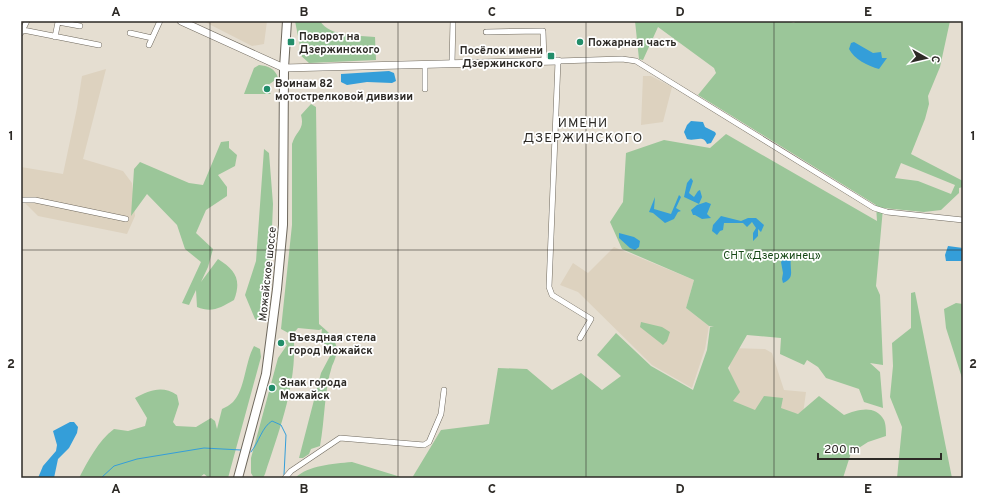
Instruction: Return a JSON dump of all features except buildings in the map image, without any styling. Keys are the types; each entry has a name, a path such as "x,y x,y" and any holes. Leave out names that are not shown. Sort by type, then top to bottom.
{"main road":[{"name":"Можайское шоссе","path":"238,478 266,374 277,289 283,225 284,68 287,21"}],"street":[{"path":"27,21 22,32 100,45"},
{"path":"149,45 160,21"},
{"path":"181,21 284,68 622,59 640,62 874,208 887,212 963,220"},
{"path":"452,63 453,21"},
{"path":"55,37 58,22 80,26"},
{"path":"486,32 543,31 544,61"},
{"path":"130,34 152,38"},
{"path":"558,61 549,287 552,294 591,319 580,338"},
{"path":"425,64 425,89"},
{"path":"21,200 34,200 126,219"},
{"path":"284,478 290,471 340,438 424,445 428,442 441,414 444,390"}],"shaded area":[{"path":"203,21 267,21 264,44 252,46"},
{"path":"106,69 83,159 123,171 132,183 135,216 127,234 38,216 21,199 21,167 63,174 82,76"},
{"path":"643,76 651,76 672,87 663,122 641,125"},
{"path":"614,247 694,280 686,308 709,326 705,349 692,388 652,365 578,292 560,285 573,263 588,273"},
{"path":"730,348 765,349 772,353 784,390 806,392 803,414 729,409"}],"green space":[{"path":"295,21 320,21 330,30 337,33 375,37 376,60 309,63 298,53 300,46"},
{"name":"СНТ «Дзержинец»","path":"635,21 788,21 794,23 796,21 950,21 940,67 928,96 929,104 925,119 911,154 963,181 963,187 959,188 959,193 941,210 924,212 883,208 876,286 880,295 883,365 870,363 880,372 883,408 864,402 859,389 826,378 818,367 807,360 804,365 780,354 781,338 747,335 728,368 740,392 733,401 755,410 764,396 783,398 781,408 798,414 819,396 844,415 860,410 871,410 876,412 884,420 886,426 886,436 868,442 851,453 843,478 412,478 441,430 489,424 498,368 527,369 552,390 581,373 602,390 621,376 597,355 616,333 651,366 693,390 707,350 710,327 714,327 709,326 686,308 694,280 622,249 610,222 623,202 626,153 664,140 710,148 726,134 877,221 876,205 698,95 716,73 714,68 658,27 643,60 639,59","holes":["901,163 955,185 951,194 918,181 895,178"]},
{"path":"259,65 271,68 277,75 278,78 264,88 264,92 269,92 271,94 244,94 254,68"},
{"path":"311,104 316,107 319,324 333,338 337,351 327,385 320,446 311,449 309,454 303,458 299,458 321,373 330,356 328,345 320,343 322,329 298,328 292,335 281,329 292,225 292,144 302,124 301,115"},
{"path":"229,141 229,148 237,155 235,166 218,175 227,187 227,196 206,210 196,233 213,249 208,267 201,282 218,259 233,271 237,281 237,286 234,300 216,309 207,310 197,307 196,290 189,305 182,303 201,262 185,249 177,225 147,194 131,216 134,169 140,162 189,183 203,185 221,142"},
{"path":"264,149 269,153 273,204 271,253 265,321 260,322 255,319 245,295 256,261"},
{"path":"915,292 952,478 897,478 902,427 890,397 893,366 892,343 911,328 911,293"},
{"path":"956,303 963,304 963,381 946,328 944,309"},
{"path":"641,322 662,327 670,332 667,341 663,345 640,327"},
{"path":"286,340 294,342 294,359 286,409 265,474 263,478 254,478 251,473 251,458 278,358 287,345 283,341"},
{"path":"254,346 260,349 261,357 228,478 209,478 204,474 199,478 79,478 98,445 114,429 128,431 145,426 147,418 135,398 151,391 161,389 177,395 179,404 173,422 176,426 196,427 211,418 215,421 217,429 222,409 233,402 237,397 243,383"},
{"path":"352,462 404,478 295,478 307,470 314,468"}],"water":[{"path":"854,42 873,53 881,52 882,58 887,58 879,69 866,64 851,53 849,49 851,43"},
{"path":"389,71 394,73 396,81 392,83 367,82 347,85 341,82 341,74"},
{"path":"691,121 703,122 705,127 715,132 716,134 711,143 707,144 703,139 687,139 684,132 687,125"},
{"path":"691,178 693,181 689,193 694,197 700,190 702,197 699,204 684,197 687,183"},
{"path":"679,195 681,197 676,208 681,211 678,212 674,219 665,223 653,213 649,212 655,197 654,209 671,214"},
{"path":"706,202 711,204 707,214 711,218 702,219 693,215 691,210 697,205"},
{"path":"721,216 741,221 748,218 756,218 764,225 761,232 758,229 758,236 753,241 753,233 756,228 752,222 747,227 743,223 724,223 723,230 717,235 712,231 713,225"},
{"path":"619,233 634,237 640,241 639,247 635,250 630,248 619,238"},
{"path":"948,246 963,248 963,261 946,261 945,255"},
{"path":"789,253 794,253 797,258 791,259 791,276 783,283 781,262"},
{"path":"70,422 74,422 78,427 77,433 69,448 58,459 54,478 38,478 43,466 56,451 57,445 53,431"}],"waterway":[{"path":"251,452 263,431 272,421 281,425 286,435 284,475"},
{"path":"101,478 114,466 137,459 204,448 241,450"}],"place":[{"name":"Поворот на Дзержинского","path":"291,42"},
{"name":"Пожарная часть","path":"580,42"},
{"name":"Посёлок имени Дзержинского","path":"551,56"},
{"name":"Воинам 82 мотострелковой дивизии","path":"267,89"},
{"name":"Въездная стела город Можайск","path":"281,343"},
{"name":"Знак города Можайск","path":"272,388"}],"district":[{"name":"ИМЕНИ ДЗЕРЖИНСКОГО","path":"583,130"}]}
